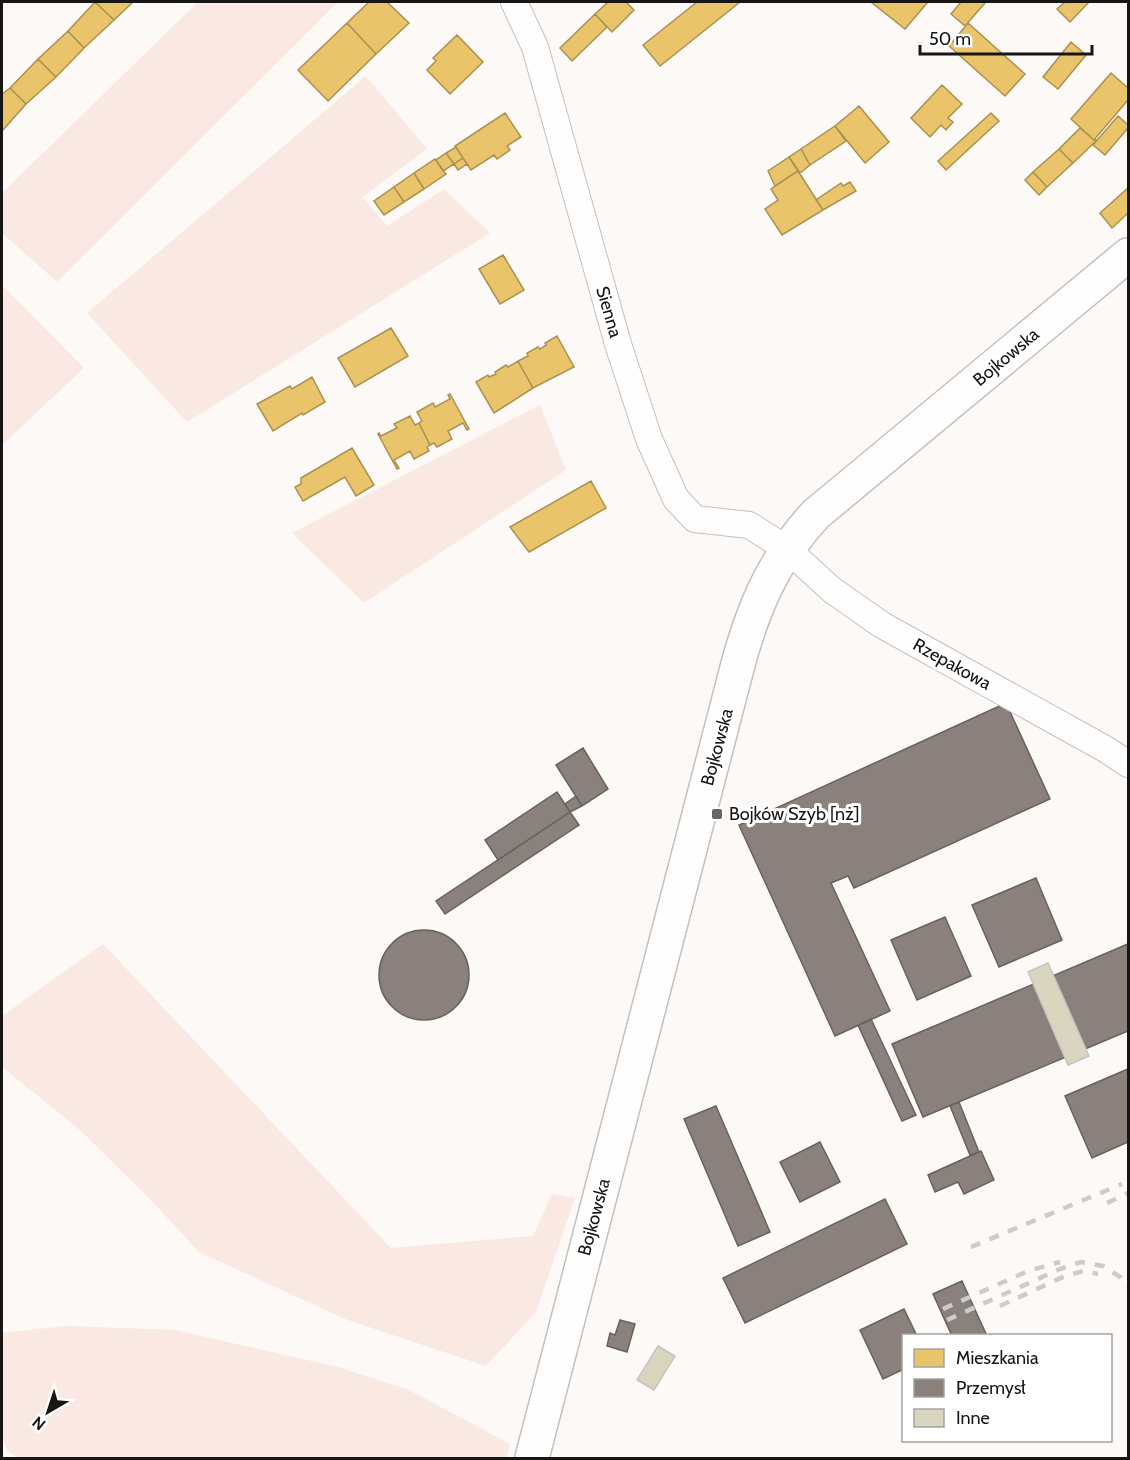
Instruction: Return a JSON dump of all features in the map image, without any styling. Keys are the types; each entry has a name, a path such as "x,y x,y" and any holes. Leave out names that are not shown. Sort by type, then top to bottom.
{"street":[{"name":"Sienna","path":"514,2 535,47 618,344 649,439 676,499 695,519 749,525 787,549"},
{"name":"Bojkowska","path":"532,1458 744,644 761,594 787,549 816,514 1128,255"},
{"name":"Rzepakowa","path":"787,549 832,590 882,625 1107,750 1128,764"}],"shaded area":[{"path":"198,2 338,2 57,282 2,233 2,193"},
{"path":"366,76 427,149 362,197 387,226 444,189 490,233 187,422 87,313"},
{"path":"2,285 84,368 2,445"},
{"path":"540,405 566,470 364,603 292,533"},
{"path":"103,944 391,1248 533,1236 552,1194 575,1198 536,1312 486,1366 345,1319 199,1252 151,1200 80,1130 2,1067 2,1016"},
{"path":"66,1326 175,1330 338,1367 409,1390 510,1444 506,1458 18,1458 7,1450 2,1436 2,1333"}],"building: Mieszkania":[{"path":"95,2 114,20 84,48 68,31"},
{"path":"95,2 133,2 114,20"},
{"path":"369,2 387,2 409,23 376,54 347,23"},
{"path":"608,2 626,2 634,10 612,32 595,14"},
{"path":"697,2 740,2 660,66 643,45"},
{"path":"871,2 924,2 927,3 905,29"},
{"path":"961,2 985,3 965,26 951,14"},
{"path":"1065,2 1089,2 1070,22 1057,9"},
{"path":"595,14 607,27 572,61 560,48"},
{"path":"347,23 376,54 328,101 298,70"},
{"path":"968,23 1025,74 1005,96 949,46"},
{"path":"68,31 84,48 56,77 38,59"},
{"path":"457,35 483,62 450,94 427,70 436,61 433,58"},
{"path":"1071,42 1086,55 1058,89 1043,77"},
{"path":"38,59 56,77 26,104 10,88"},
{"path":"1111,73 1128,88 1128,100 1094,140 1071,119"},
{"path":"942,85 962,104 948,118 953,122 946,130 941,125 930,137 911,118"},
{"path":"10,88 26,104 2,131 2,94"},
{"path":"859,106 889,142 865,163 835,126"},
{"path":"505,113 521,137 507,146 510,150 497,159 494,155 471,170 455,146"},
{"path":"991,113 999,121 946,170 938,161"},
{"path":"1118,116 1128,125 1128,128 1105,155 1093,145"},
{"path":"835,126 846,141 810,165 801,149"},
{"path":"1080,128 1097,140 1073,163 1059,149"},
{"path":"456,147 463,158 454,164 446,153"},
{"path":"801,149 810,165 800,173 789,157"},
{"path":"1059,149 1073,163 1047,187 1033,172"},
{"path":"446,153 454,164 443,171 436,160"},
{"path":"789,157 798,171 775,186 768,171"},
{"path":"463,158 467,164 458,170 454,164"},
{"path":"435,159 446,174 424,189 414,173"},
{"path":"798,171 823,210 782,235 765,209 778,200 771,189"},
{"path":"1033,172 1047,187 1039,195 1025,180"},
{"path":"414,173 424,189 404,202 394,187"},
{"path":"850,182 856,191 823,210 816,200 841,183 843,186"},
{"path":"394,187 404,202 384,215 374,201"},
{"path":"1128,188 1128,213 1112,228 1100,213"},
{"path":"503,255 524,290 500,304 479,269"},
{"path":"391,328 408,356 355,387 338,358"},
{"path":"557,336 574,367 533,388 518,361 528,356 527,353 538,347 540,349"},
{"path":"518,361 533,388 494,413 476,382"},
{"path":"312,377 325,402 273,431 257,404 290,386 292,389"},
{"path":"450,394 469,429 467,430 463,423 448,431 452,439 437,447 434,443 430,445 419,423 422,421 417,412 433,403 435,407 450,399 448,395"},
{"path":"410,416 415,425 419,423 430,445 427,447 429,451 414,459 410,451 394,460 399,468 397,469 378,434 381,436 397,428 394,424"},
{"path":"352,448 374,485 356,496 345,477 303,501 295,487 301,484 301,478"},
{"path":"591,481 606,508 529,552 510,527"}],"building: Przemysł":[{"path":"1006,703 1050,799 854,888 848,876 831,883 890,1011 835,1036 739,825"},
{"path":"583,748 608,789 582,806 556,765"},
{"path":"557,792 570,812 498,860 485,840"},
{"path":"576,796 582,806 570,812 565,804"},
{"path":"570,812 579,825 445,914 436,901"},
{"path":"1036,878 1062,940 999,967 972,905"},
{"path":"945,917 971,976 917,1000 891,940"},
{"path":"424,930 441,933 456,943 466,958 469,975 466,992 456,1007 441,1017 424,1020 407,1017 392,1007 382,992 379,975 382,958 392,943 407,933"},
{"path":"1128,944 1128,1031 923,1117 892,1044"},
{"path":"871,1019 916,1115 902,1121 858,1025"},
{"path":"1128,1069 1128,1142 1092,1158 1065,1096"},
{"path":"959,1102 979,1152 970,1155 950,1106"},
{"path":"716,1106 770,1232 738,1246 684,1119"},
{"path":"820,1142 840,1182 800,1202 780,1162"},
{"path":"981,1151 994,1180 964,1194 958,1182 935,1192 928,1175"},
{"path":"885,1199 907,1244 745,1323 723,1278"},
{"path":"962,1281 986,1334 951,1334 933,1294"},
{"path":"904,1309 916,1334 902,1334 902,1370 883,1379 860,1330"},
{"path":"620,1320 635,1324 627,1352 607,1346 610,1333 615,1335"}],"building: Inne":[{"path":"1048,963 1089,1056 1068,1065 1028,972"},
{"path":"658,1346 675,1356 654,1390 637,1380"}],"railway":[{"path":"971,1247 1122,1184"},
{"path":"1107,1203 1128,1193"},
{"path":"943,1309 1028,1271 1060,1262"},
{"path":"947,1320 1060,1269 1081,1262 1103,1266 1120,1277 1128,1286"},
{"path":"1000,1306 1063,1277 1083,1271 1098,1274"}],"place":[{"name":"Bojków Szyb [nż]","path":"717,814"}]}
